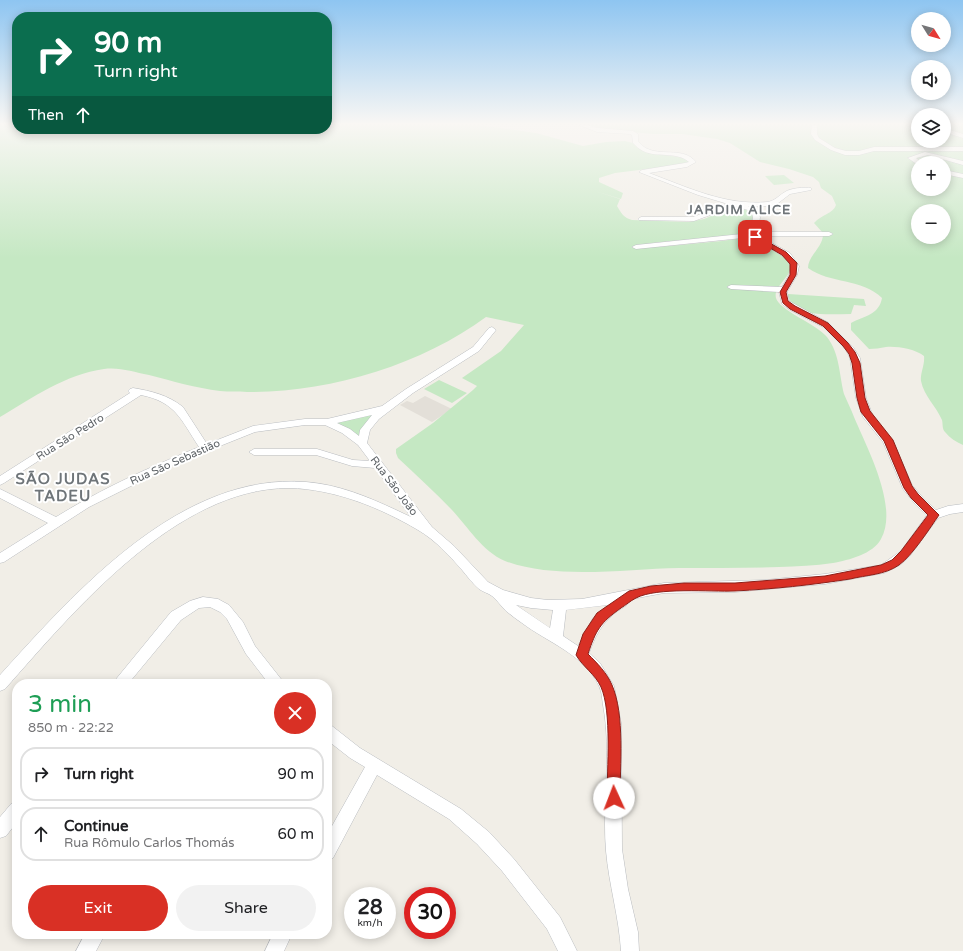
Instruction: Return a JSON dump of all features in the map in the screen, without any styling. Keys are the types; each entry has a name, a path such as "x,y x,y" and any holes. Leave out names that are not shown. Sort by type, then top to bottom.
{"street":[{"path":"660,169 642,172 700,194 752,208 756,212 758,220 754,235"},
{"path":"951,173 963,176"},
{"path":"641,219 694,219 735,204 777,202 788,192 809,188"},
{"path":"636,247 754,235 829,234"},
{"path":"754,235 757,239 784,253 792,260 795,266 793,275 784,290 783,298 788,305 826,325 850,349 855,358 861,398 866,412 888,440 908,486 917,499 934,515"},
{"path":"731,287 784,290"},
{"path":"327,422 382,409 474,351 492,330"},
{"name":"Rua São Pedro","path":"0,481 135,392 158,396 175,405 205,448"},
{"path":"362,443 363,436 368,427 382,409"},
{"name":"Rua São Sebastião","path":"0,559 102,494 205,448 261,427 295,423 327,422 346,431 362,443"},
{"name":"Rua São João","path":"362,443 427,530"},
{"path":"254,452 317,452 352,463 378,465"},
{"path":"0,685 67,612 125,556 182,517 200,508 250,489 278,485 308,485 327,488 351,494 380,506 427,530 483,585 497,594 510,607 528,621 556,637 582,655 594,667 607,686 614,723 614,849 619,890 628,932 630,951"},
{"path":"0,493 56,522"},
{"path":"497,594 526,603 560,605 588,603 664,588 700,586 735,587 825,579 884,569 896,562 905,554 934,515 948,510 963,508"},
{"path":"582,655 589,634 595,624 609,610 633,594"},
{"path":"123,679 176,616 199,602 208,601 217,603 226,608 247,645 272,679"},
{"path":"588,603 595,624"},
{"path":"556,637 560,605"},
{"path":"332,735 374,765 456,814 482,835 554,923 559,936 568,951"},
{"path":"332,843 374,765"},
{"path":"0,830 12,815"},
{"path":"85,951 93,939"},
{"path":"274,951 280,939"}],"shaded area":[{"path":"425,396 452,409 432,422 400,405 407,401 413,403"}],"green space":[{"path":"0,169 644,169 615,173 599,178 599,182 623,193 621,199 595,191 620,199 617,206 623,215 632,220 689,222 704,219 735,206 751,212 753,218 746,234 652,243 658,247 747,239 771,248 789,261 791,267 786,277 778,287 776,298 784,307 822,332 827,337 834,350 837,357 844,394 879,478 884,495 886,526 881,539 872,549 867,552 860,556 846,560 820,565 568,572 525,567 497,557 482,545 446,503 398,458 396,453 396,449 433,423 477,386 462,378 501,351 524,325 486,317 433,349 372,373 341,381 278,391 223,391 211,390 126,370 104,369 63,381 0,417"},
{"path":"790,169 911,169 911,196 951,196 951,169 963,169 963,445 953,440 944,431 942,420 927,396 921,381 924,356 911,350 895,347 869,349 851,330 851,323 874,312 878,308 882,298 865,287 826,277 808,268 810,259 819,247 823,238 823,233 814,223 835,208 836,205 832,196 821,188 819,182 813,177"},
{"path":"784,175 794,183 774,185 765,176"},
{"path":"788,294 864,299 866,306 854,305 851,314 810,313 803,311 792,303 788,297"},
{"path":"439,380 467,393 452,403 424,389"},
{"path":"377,412 359,437 332,423"}],"district":[{"name":"JARDIM ALICE","path":"739,210"},
{"name":"SÃO JUDAS TADEU","path":"63,488"}],"route":[{"path":"614,798 614,723 610,696 607,686 599,673 582,655 589,634 601,616 633,594 651,590 705,586 735,587 765,585 825,579 884,569 896,562 905,554 928,521 934,515 914,496 901,473 888,440 868,417 861,398 855,358 850,349 826,325 793,308 785,302 783,292 793,275 795,266 794,263 784,253 755,237"}]}
